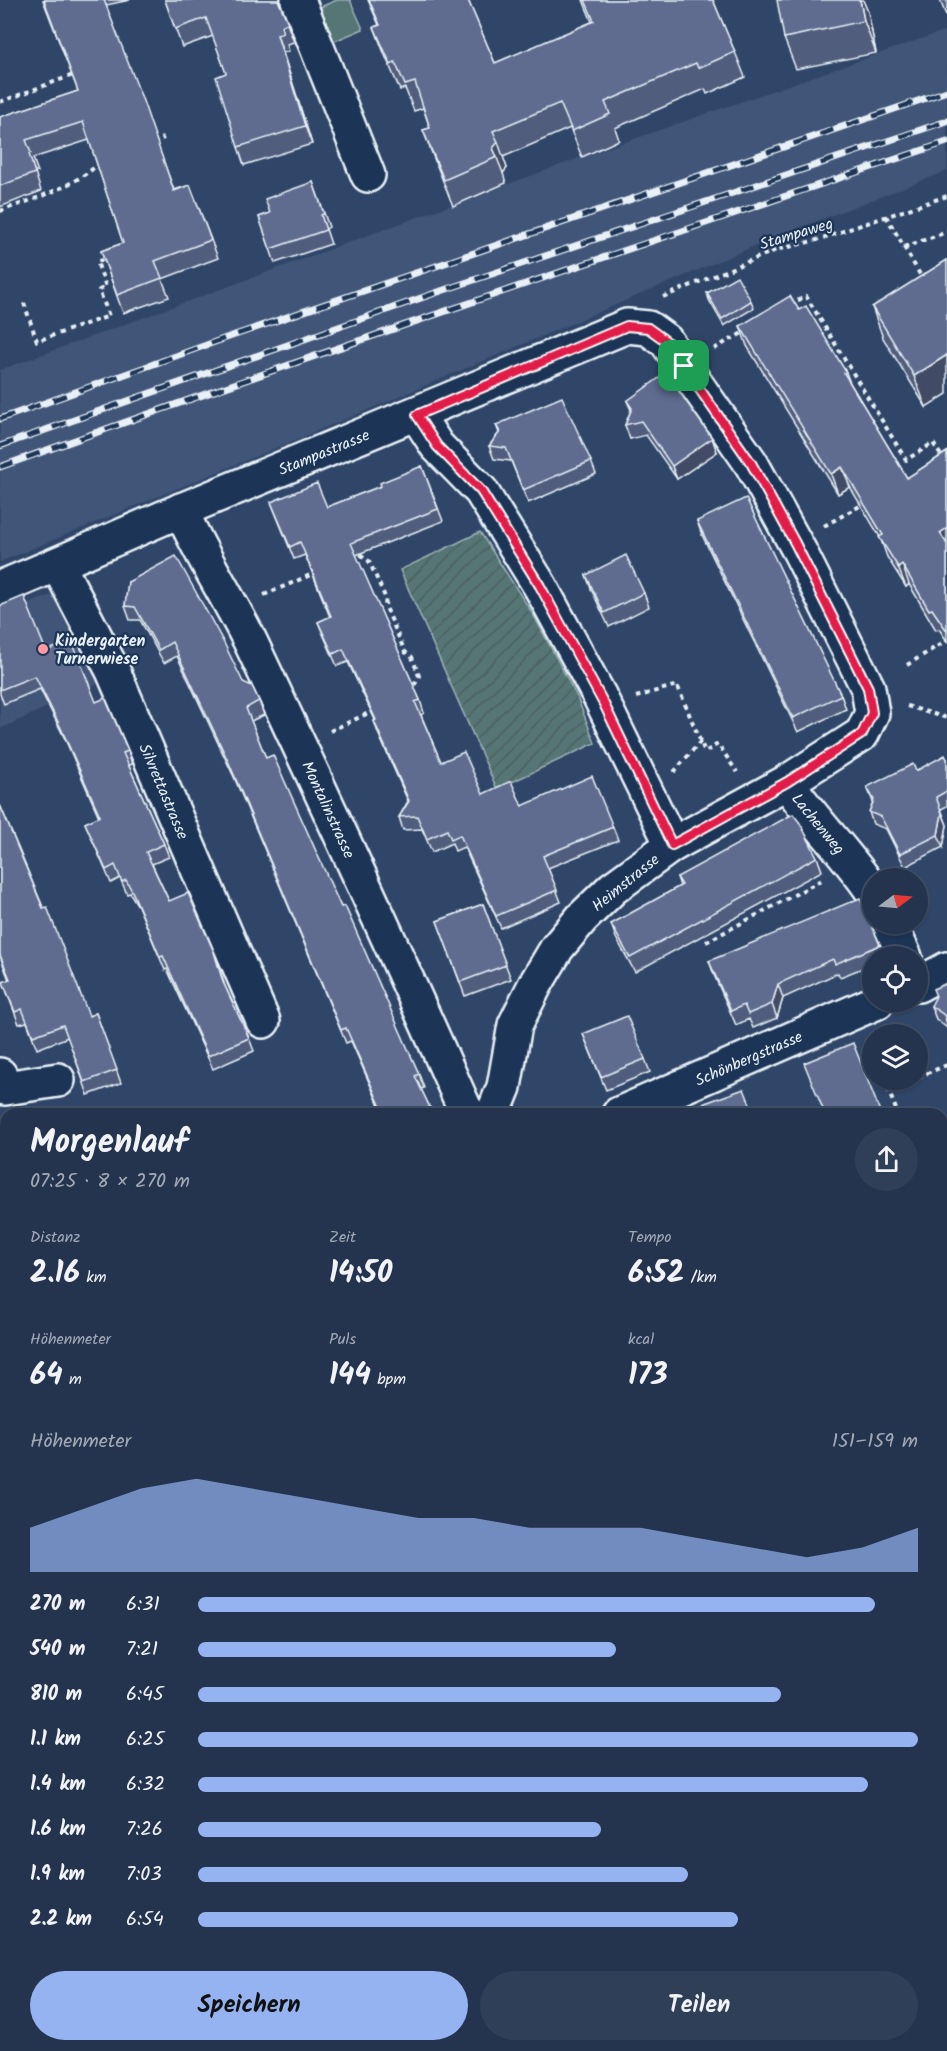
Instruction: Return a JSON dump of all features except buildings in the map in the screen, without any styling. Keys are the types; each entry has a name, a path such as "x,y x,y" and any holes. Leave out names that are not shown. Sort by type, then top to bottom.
{"street":[{"path":"298,0 368,175"},
{"path":"652,314 666,341 751,463 795,543 868,688 872,713 862,734 787,782 672,845"},
{"name":"Stampastrasse","path":"0,588 58,565 181,510 417,415 652,314"},
{"name":"Heimstrasse","path":"417,415 437,446 481,491 540,586 604,704 672,845 613,888 582,918 557,948 515,1025 504,1087 495,1108"},
{"name":"Montalinstrasse","path":"181,510 233,609 372,898 465,1108"},
{"name":"Silvrettastrasse","path":"58,565 113,671 263,1021"},
{"name":"Lachenweg","path":"787,782 801,803 862,877"},
{"path":"928,979 947,969"},
{"name":"Schönbergstrasse","path":"633,1108 862,1009"},
{"path":"0,1075 5,1088 58,1080"}],"path":[{"path":"0,102 73,75"},
{"path":"143,145 164,138"},
{"path":"0,211 44,195 89,172 103,160"},
{"name":"Stampaweg","path":"652,314 776,250 817,240 947,196"},
{"path":"886,216 926,286"},
{"path":"904,247 947,232"},
{"path":"24,303 37,340 109,316 99,290 106,287 97,262 117,255"},
{"path":"785,308 806,296 906,460 933,443 947,465"},
{"path":"684,366 745,331"},
{"path":"795,543 872,499"},
{"path":"349,559 360,554 369,561 386,599 385,605 405,652 412,657 420,676 410,694"},
{"path":"233,609 317,572"},
{"path":"907,664 947,640"},
{"path":"604,704 646,695 677,685 705,752 718,744 740,777 759,798"},
{"path":"872,713 901,704 947,718"},
{"path":"299,745 379,708"},
{"path":"706,942 852,863"},
{"path":"928,1073 947,1065"},
{"path":"888,1090 896,1108"}],"shaded area":[{"path":"947,30 947,171 783,234 351,417 0,562 0,370 582,157"},
{"name":"Kindergarten Turnerwiese","path":"62,591 101,682 0,729 0,615"}],"green space":[{"path":"337,0 350,0 363,29 332,42 318,8"},
{"path":"480,532 534,616 577,697 595,743 497,789 400,570"}],"railway":[{"path":"0,419 226,338 947,91"},
{"path":"0,446 441,291 947,121"},
{"path":"0,467 354,342 947,142"}],"place":[{"name":"Kindergarten Turnerwiese","path":"43,649"}],"route":[{"path":"627,326 648,328 666,341 684,366 751,463 795,543 868,688 872,713 862,734 787,782 672,845 604,704 540,586 481,491 437,446 417,415 627,326"}]}
